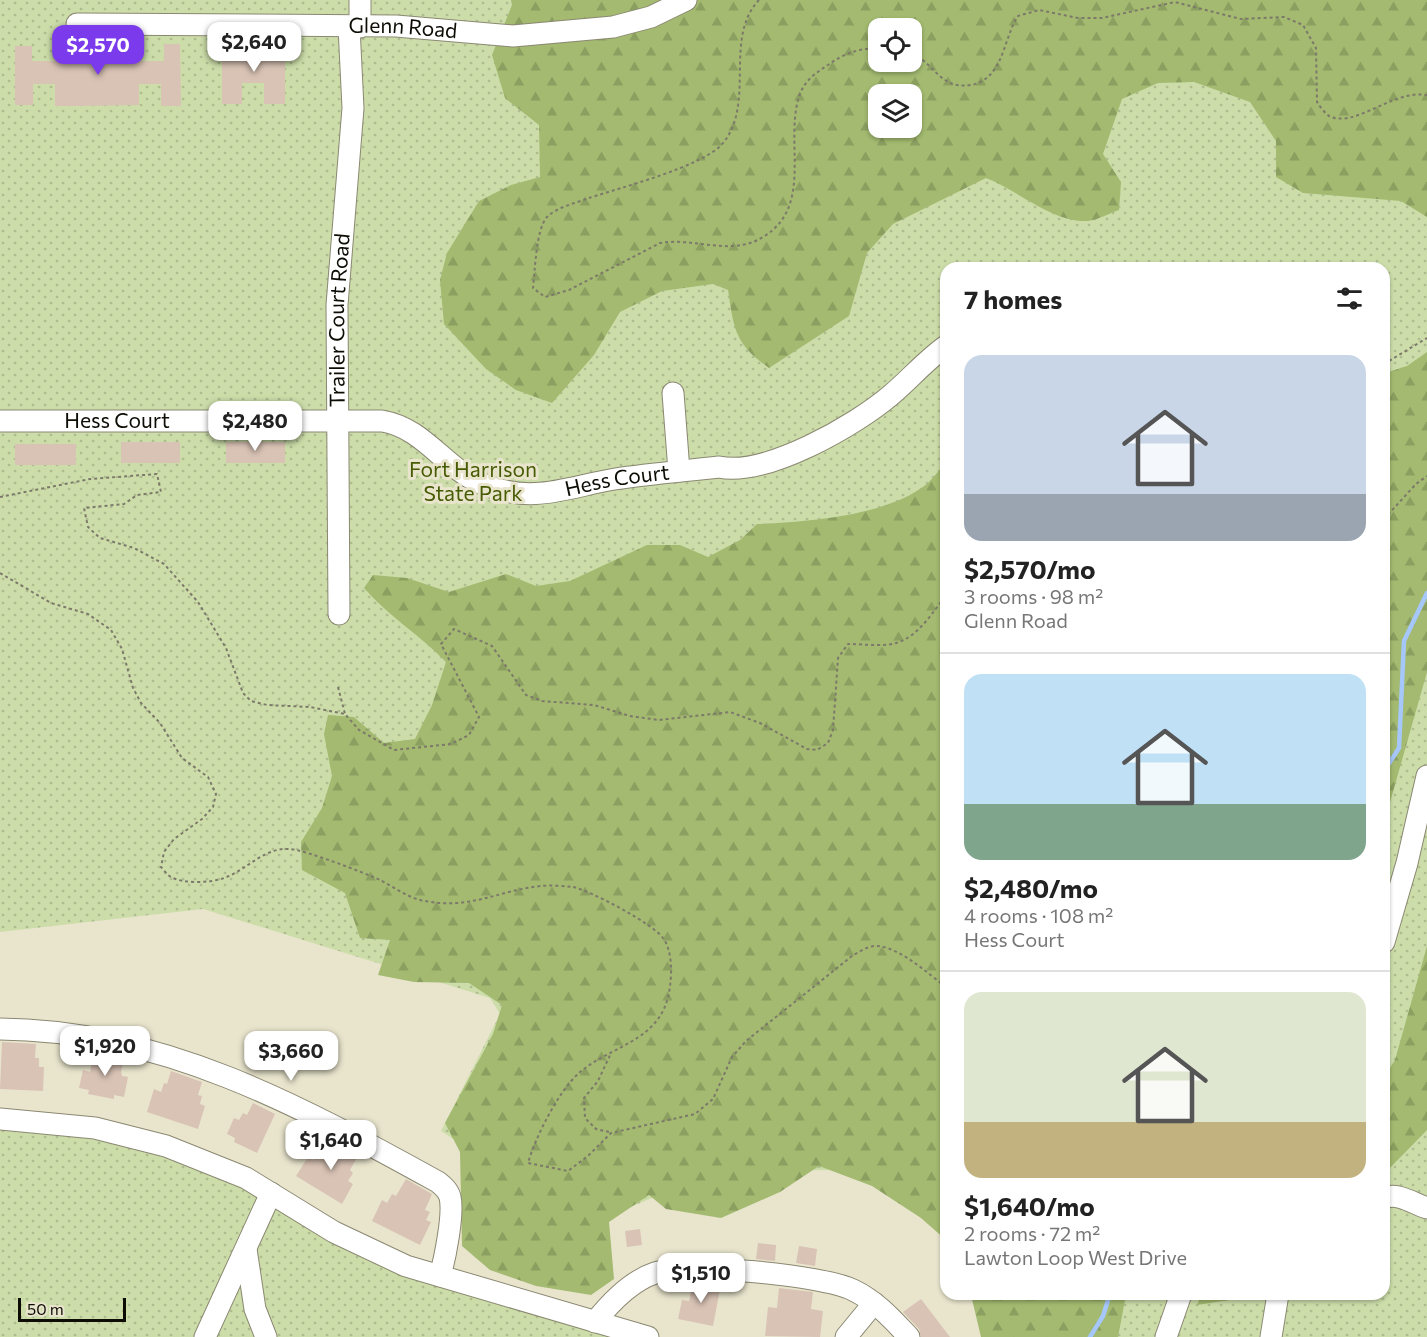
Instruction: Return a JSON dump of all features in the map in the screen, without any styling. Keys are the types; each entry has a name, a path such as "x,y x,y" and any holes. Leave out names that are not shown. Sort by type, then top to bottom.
{"street":[{"name":"Trailer Court Road","path":"339,614 337,289 347,205 355,27 360,0"},
{"name":"Glenn Road","path":"77,24 417,28 496,36 582,31 639,21 686,0"},
{"name":"Hess Court","path":"0,421 376,421 403,427 423,440 446,462 466,476 511,492 531,495 559,493 612,480 679,471 719,467 732,470 783,456 813,444 865,415 940,351"},
{"name":"Hess Court","path":"673,393 679,471"},
{"path":"1390,921 1427,776"},
{"path":"1390,893 1403,876"},
{"path":"0,1029 90,1036 145,1047 194,1062 312,1113 438,1182 448,1191 450,1201 440,1276"},
{"path":"0,1119 81,1126 140,1139 215,1164 271,1193 318,1223 369,1250 440,1276 648,1337"},
{"path":"205,1337 271,1193"},
{"path":"1390,1195 1427,1208"},
{"path":"246,1249 255,1309 266,1337"},
{"path":"595,1322 633,1285 654,1274 680,1268 821,1279 849,1288 874,1304 909,1337"},
{"path":"1166,1337 1180,1300"},
{"path":"1271,1337 1277,1300"},
{"path":"846,1337 874,1304"}],"path":[{"path":"759,0 748,14 743,31 737,114 724,142 714,152 677,168 567,206 547,217 540,230 533,288 545,297 569,290 660,243 677,240 716,247 733,246 762,238 778,226 790,203 795,183 794,119 800,92 811,76 843,55 868,48"},
{"path":"922,62 945,80 959,87 977,84 989,76 1003,56 1009,30 1018,16 1039,10 1078,18 1101,18 1175,2 1241,19 1284,17 1303,25 1316,48 1317,102 1328,116 1342,119 1360,114 1400,96 1415,93 1427,95"},
{"path":"1390,361 1427,339"},
{"path":"0,497 90,479 157,474 161,492 137,495 124,504 84,508 88,527 100,538 134,548 164,564 198,602 226,648 243,693 252,701 267,705 310,707 345,714"},
{"path":"1390,512 1416,484 1427,476"},
{"path":"0,573 51,603 88,614 111,630 122,649 133,688 141,703 160,723 182,758 208,777 216,794 213,807 202,819 174,838 164,852 161,867 171,877 190,882 224,878 274,850 292,849 376,878 422,901 440,903 482,901 540,886 573,887 626,911 655,929 664,939 670,957 670,987 665,1007 645,1033 632,1044 593,1062 576,1075 535,1139 528,1163 568,1171 588,1156 611,1133"},
{"path":"338,687 345,714 359,730 394,750 451,744 469,735 479,717 441,644 454,629 492,646 526,695 542,701 594,705 630,716 659,720 730,712 760,723 807,749 817,750 828,743 833,730 838,658 848,644 894,644 907,638 940,602"},
{"path":"611,1053 598,1081 584,1098 585,1118 596,1129 611,1133 695,1114 714,1099 732,1057 746,1041 852,956 870,946 896,952 940,983"}],"green space":[{"name":"Fort Harrison State Park","path":"0,0 1427,0 1427,1337 1012,1337 991,1300 1390,1300 1390,262 940,262 940,1216 841,1170 716,1171 588,1225 441,1131 500,1014 490,998 203,909 0,932"},
{"path":"511,0 1427,0 1427,217 1401,201 1303,193 1276,177 1276,141 1250,102 1194,82 1158,83 1122,99 1103,154 1121,182 1119,210 1088,221 1062,217 986,178 893,224 867,253 849,316 769,368 749,351 738,335 728,290 713,284 662,291 620,312 594,355 552,403 516,390 486,369 444,324 440,280 447,253 479,201 511,185 540,177 539,125 505,98 492,55 512,5"},
{"path":"1427,352 1427,672 1390,802 1390,371 1407,366"},
{"path":"940,469 940,1235 921,1218 872,1186 819,1166 780,1192 721,1218 666,1209 649,1195 609,1222 614,1279 591,1295 536,1286 490,1270 462,1246 460,1152 445,1123 493,1034 502,1005 469,983 414,982 378,975 390,940 360,938 345,893 302,870 301,842 322,808 332,776 324,734 328,715 354,717 384,743 415,739 432,705 446,662 383,608 364,588 373,575 407,578 449,592 506,574 536,586 570,581 647,545 680,545 708,557 740,540 757,524 822,519 870,510 892,503 928,483"},
{"path":"1427,946 1427,1130 1390,1168 1390,1068 1395,1060"},
{"path":"0,1119 166,1146 334,1232 648,1337 0,1337"},
{"path":"972,1300 1125,1300 1118,1337 981,1337"},
{"path":"1199,1300 1230,1300 1197,1305"}],"building":[{"path":"222,43 241,43 241,58 265,58 265,43 285,43 285,104 264,104 264,83 242,83 242,104 222,104"},
{"path":"164,44 180,44 181,106 161,106 161,84 139,84 139,105 55,106 55,84 33,84 33,105 15,105 15,46 32,46 32,61 57,61 57,46 136,46 136,61 164,61"},
{"path":"121,442 180,442 180,463 121,463"},
{"path":"226,442 285,442 285,463 226,463"},
{"path":"15,444 76,444 76,465 15,465"},
{"path":"2,1042 36,1044 35,1058 39,1058 39,1067 44,1067 43,1091 0,1089"},
{"path":"94,1052 124,1058 121,1072 122,1076 128,1077 124,1097 114,1095 114,1099 88,1094 89,1090 79,1088 83,1070 90,1072"},
{"path":"171,1071 202,1082 198,1095 202,1096 200,1104 205,1106 198,1129 147,1112 154,1089 161,1092 164,1083 167,1084"},
{"path":"253,1103 275,1114 257,1153 234,1142 235,1138 227,1134 234,1118 239,1120 243,1113 247,1115"},
{"path":"332,1139 359,1154 350,1170 353,1173 348,1181 353,1184 342,1204 296,1176 308,1157 313,1160 317,1152 321,1154"},
{"path":"406,1179 432,1194 425,1210 430,1212 426,1220 431,1222 420,1245 372,1221 382,1200 387,1203 392,1194 396,1196"},
{"path":"640,1229 642,1245 627,1247 625,1231"},
{"path":"758,1243 776,1245 775,1261 756,1259"},
{"path":"799,1246 817,1249 815,1266 796,1263"},
{"path":"693,1282 721,1284 713,1326 678,1319 682,1300 689,1301"},
{"path":"779,1288 813,1292 811,1309 823,1311 820,1337 765,1336 768,1307 777,1308"},
{"path":"921,1299 950,1337 921,1337 919,1329 903,1312"}],"waterway":[{"path":"1390,762 1399,748 1404,641 1427,593"},
{"path":"1090,1337 1103,1316 1108,1300"}]}
